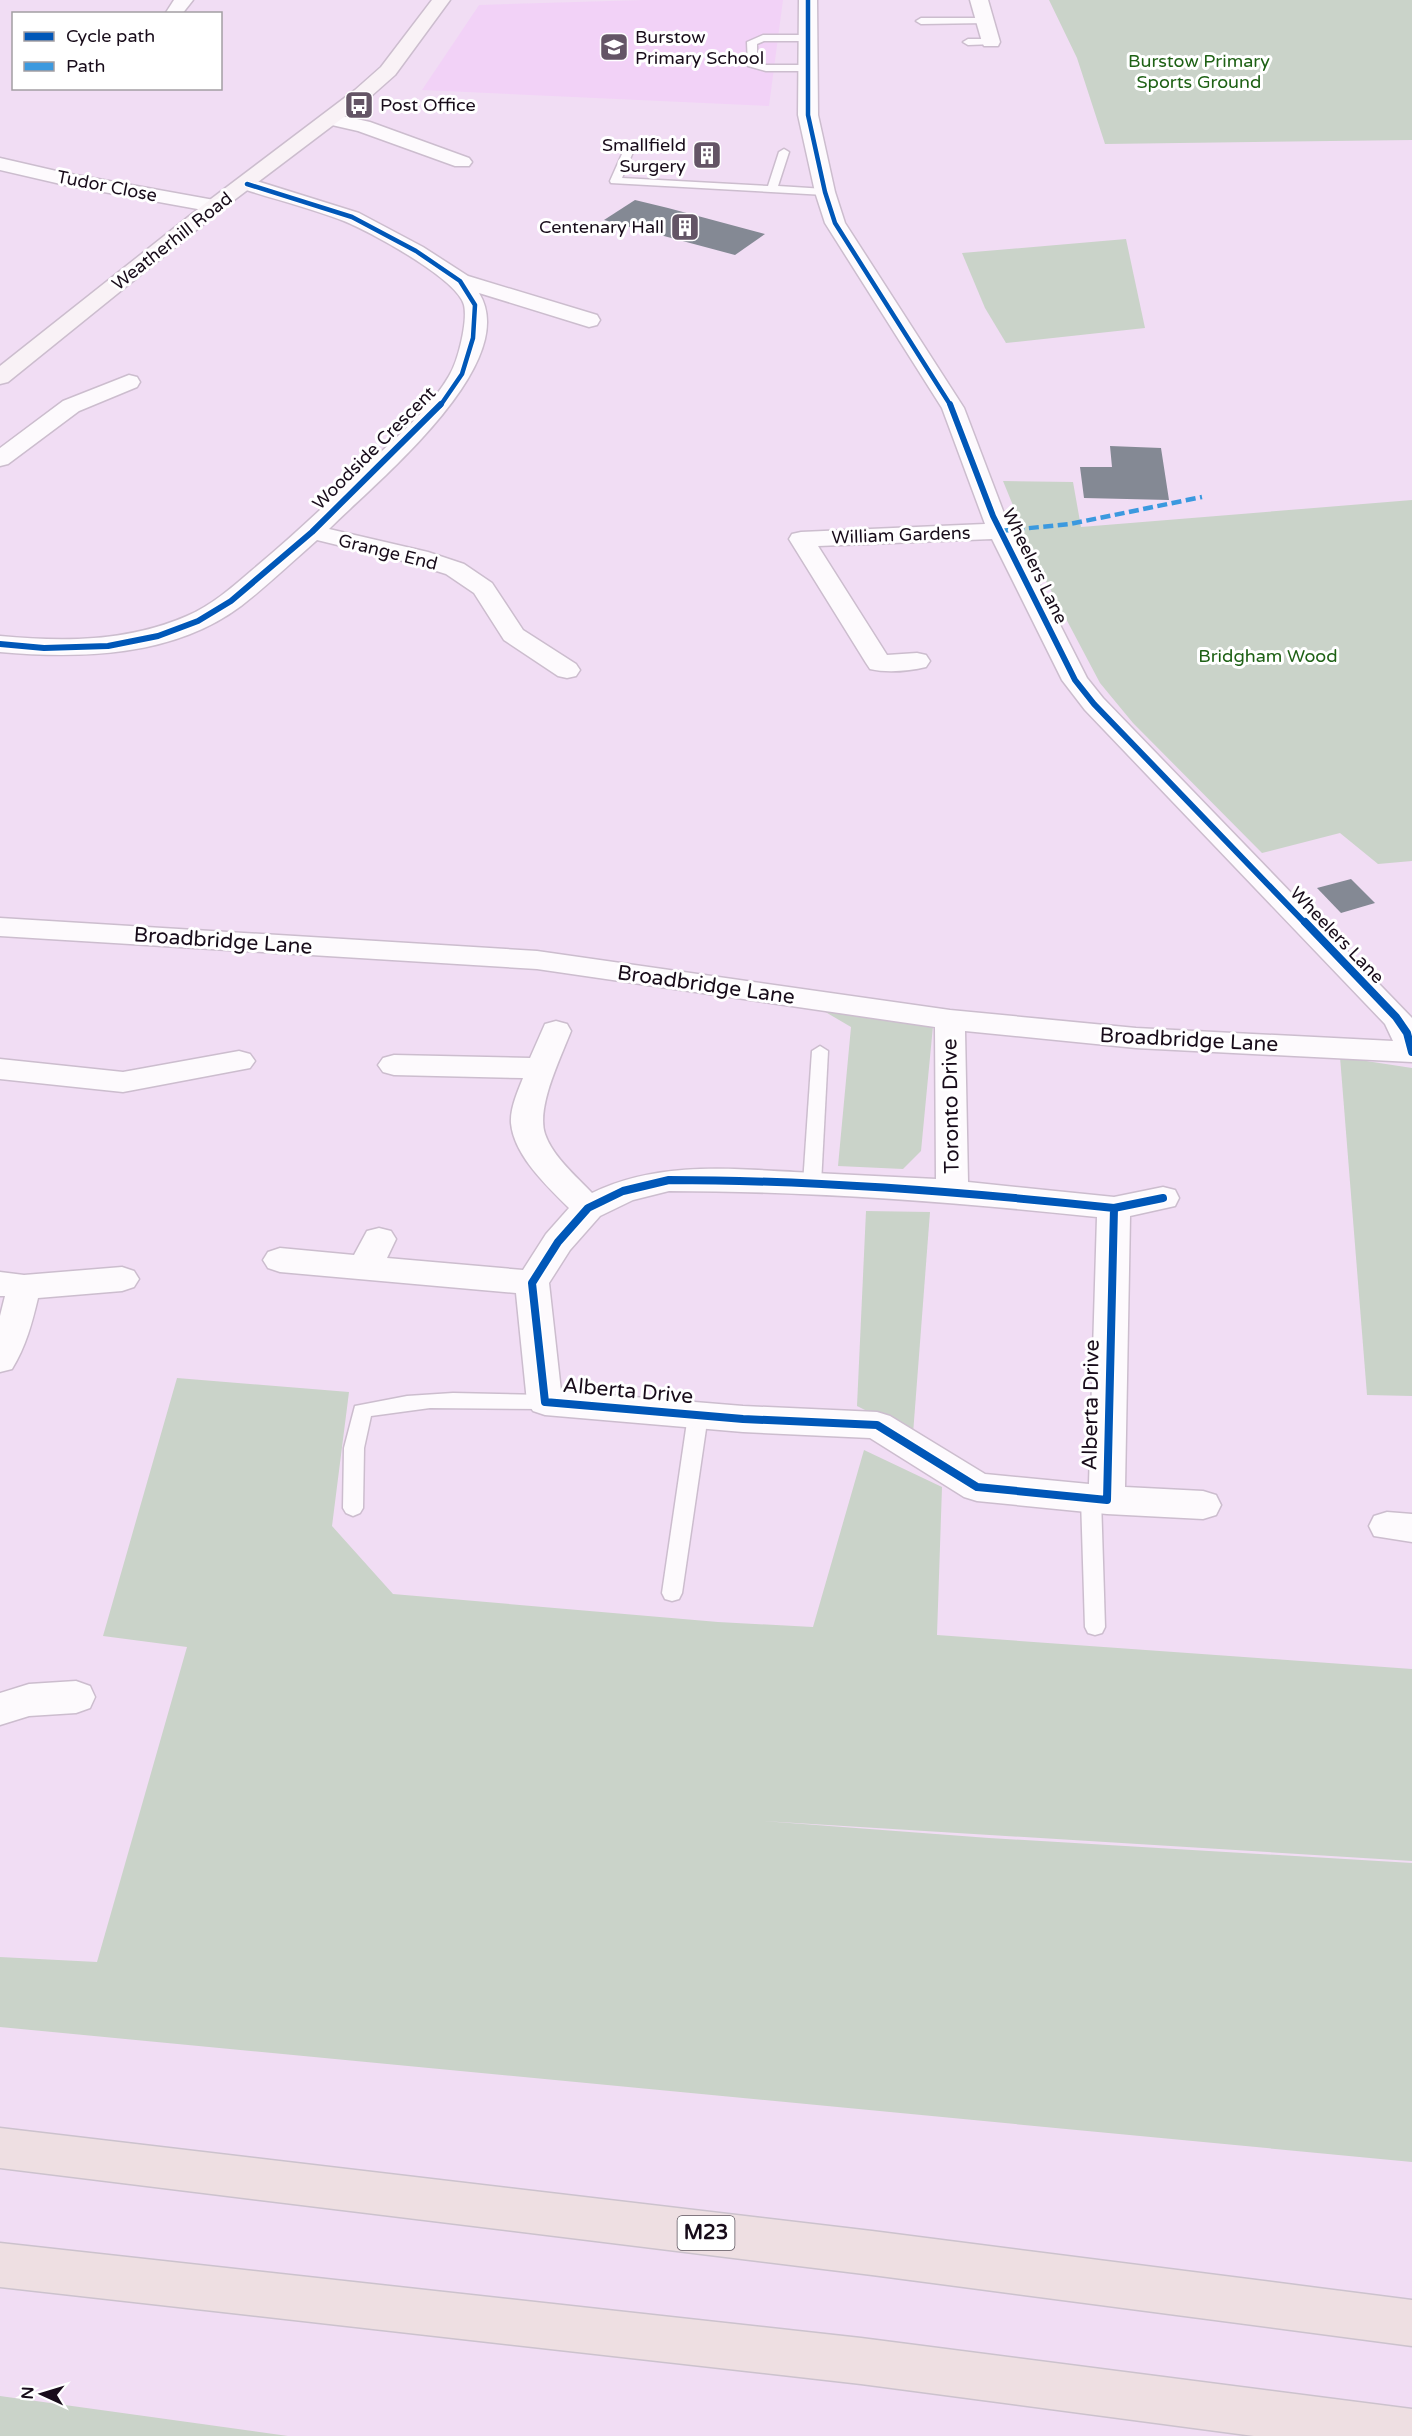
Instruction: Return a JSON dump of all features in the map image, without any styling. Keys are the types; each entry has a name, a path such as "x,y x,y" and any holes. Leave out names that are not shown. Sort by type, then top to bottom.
{"highway":[{"name":"M23","path":"0,2148 872,2253 1412,2323"},
{"path":"0,2265 861,2361 1412,2433"}],"street":[{"name":"Weatherhill Road","path":"0,377 388,71 441,0"},
{"name":"Wheelers Lane","path":"807,0 808,115 825,192 836,222 854,255 953,408 1000,531 1068,668 1084,693 1396,1017 1407,1033 1411,1052"},
{"path":"979,0 983,21 991,42"},
{"path":"330,119 363,126 462,162"},
{"name":"Tudor Close","path":"0,164 65,179 214,206"},
{"name":"Woodside Crescent","path":"247,184 352,217 416,251 460,280 589,320"},
{"name":"Woodside Crescent","path":"0,644 44,648 108,646 158,636 198,621 231,602 312,532 435,412 462,374 473,338 475,305 460,280"},
{"path":"0,459 71,406 129,382"},
{"name":"William Gardens","path":"783,518 801,539 877,675 916,661"},
{"name":"William Gardens","path":"801,539 1000,531"},
{"name":"Grange End","path":"312,532 419,557 455,569 483,588 513,635 567,670"},
{"name":"Broadbridge Lane","path":"0,927 537,960 950,1020 1136,1038 1411,1052"},
{"name":"Toronto Drive","path":"950,1020 952,1191"},
{"path":"556,1031 542,1068 527,1123 541,1159 588,1208"},
{"path":"0,1069 123,1082 239,1061"},
{"path":"394,1065 542,1068"},
{"path":"280,1260 372,1253 532,1283 558,1242 588,1208 623,1191 669,1180 952,1191 1114,1208 1163,1198"},
{"name":"Alberta Drive","path":"532,1283 545,1402 698,1415 877,1425 977,1487 1099,1499 1114,1208"},
{"path":"0,1360 13,1333 12,1286 122,1279"},
{"path":"1099,1499 1203,1505"},
{"path":"0,1709 29,1700 76,1697"}],"lane":[{"path":"921,21 983,21"},
{"path":"808,29 752,42 752,64 766,68 809,68"},
{"path":"968,42 991,42"},
{"path":"631,145 615,181 825,192"},
{"path":"772,189 784,152"},
{"path":"812,1184 820,1051"},
{"path":"353,1508 354,1448 362,1411 428,1399 545,1402"},
{"path":"672,1593 698,1415"},
{"path":"1095,1627 1099,1499"}],"shaded area":[{"name":"Burstow Primary School","path":"644,0 783,0 769,106 422,90 479,5"}],"green space":[{"name":"Burstow Primary Sports Ground","path":"1049,0 1412,0 1412,140 1105,144 1077,58"},
{"path":"1126,239 1145,328 1006,343 985,308 962,253"},
{"name":"Bridgham Wood","path":"1003,481 1073,482 1081,527 1412,500 1412,861 1378,864 1340,833 1262,853 1133,723 1100,683 1037,564"},
{"path":"805,1000 933,1026 921,1151 903,1169 838,1166 851,1027"},
{"path":"1340,1057 1412,1068 1412,1396 1367,1395"},
{"path":"866,1211 930,1212 913,1434 857,1406"},
{"path":"177,1378 349,1392 332,1526 393,1594 718,1622 813,1627 864,1450 942,1487 937,1635 1412,1669 1412,1861 763,1821 989,1838 1412,1863 1412,2162 0,2027 0,1957 97,1962 187,1647 103,1636"},
{"path":"0,2396 288,2436 0,2436"}],"building":[{"name":"Centenary Hall","path":"635,200 765,234 735,255 604,220"},
{"path":"1110,446 1161,448 1169,500 1084,498 1080,467 1112,467"},
{"path":"1351,879 1375,903 1341,913 1317,888"}],"marked path":[{"path":"1000,531 1070,524 1202,497"}],"cycle path":[{"path":"808,0 810,95 808,115 825,192 835,223 853,255 953,408 993,516 1075,680 1094,704 1396,1017 1407,1033 1412,1052"},
{"path":"0,644 44,648 108,646 158,636 198,621 231,601 312,532 435,412 462,374 473,338 475,305 460,281 416,251 352,217 247,184"},
{"path":"1114,1208 1107,1500 977,1487 877,1425 743,1419 545,1402 532,1283 558,1242 588,1208 623,1191 669,1180 740,1180 952,1191 1114,1208 1163,1198"}],"place":[{"name":"Burstow Primary School","path":"614,47"},
{"name":"Post Office","path":"359,105"},
{"name":"Smallfield Surgery","path":"707,155"},
{"name":"Centenary Hall","path":"685,227"}]}
